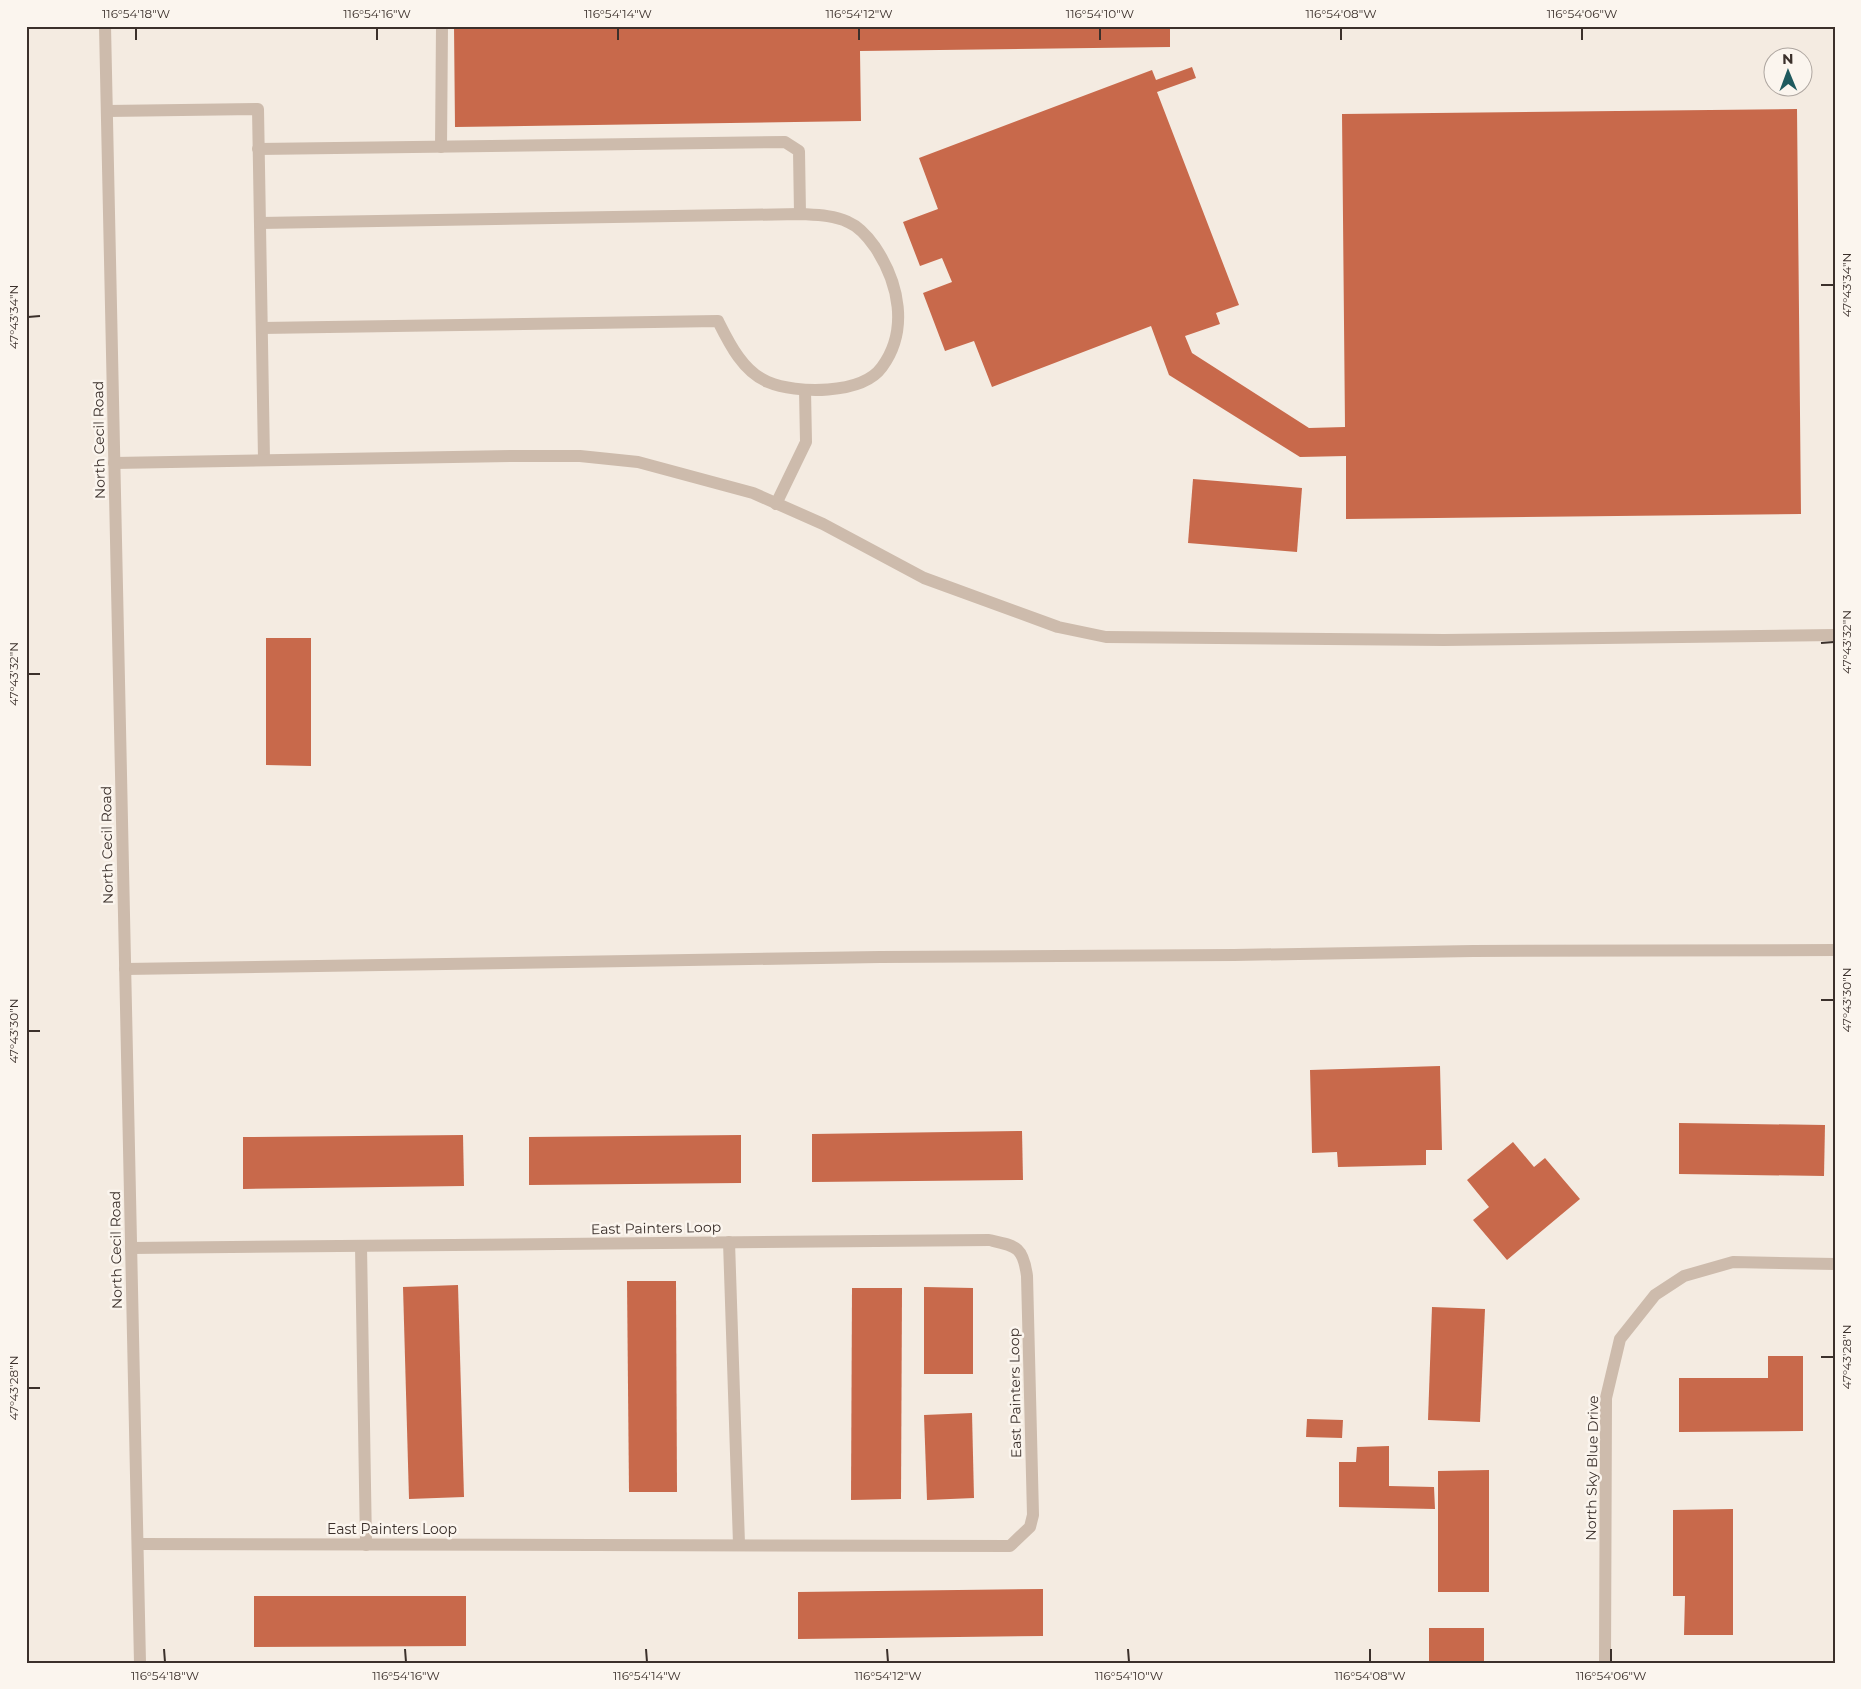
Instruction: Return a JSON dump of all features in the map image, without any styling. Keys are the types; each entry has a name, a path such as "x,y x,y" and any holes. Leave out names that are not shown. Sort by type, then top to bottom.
{"street":[{"name":"North Cecil Road","path":"105,26 140,1663"},
{"path":"441,147 442,26"},
{"path":"107,112 258,110 264,459"},
{"path":"258,149 785,142 798,151 800,214"},
{"path":"260,223 800,214 830,216 849,222 866,234 881,256 894,282 899,314 896,341 881,369 859,383 832,390 805,390 767,382 746,365 730,344 718,321 262,328"},
{"path":"776,504 806,442 805,390"},
{"path":"114,463 264,459 580,456 638,462 753,493 823,524 924,578 1058,627 1106,637 1444,640 1835,635"},
{"path":"125,969 822,958 1234,955 1473,950 1835,950"},
{"name":"East Painters Loop","path":"131,1248 989,1240 1016,1246 1025,1258 1027,1276 1033,1515 1030,1527 1010,1546 138,1544"},
{"path":"729,1242 739,1544"},
{"path":"361,1246 366,1545"},
{"name":"North Sky Blue Drive","path":"1605,1663 1606,1398 1620,1339 1655,1295 1684,1276 1733,1262 1835,1264"}],"building":[{"path":"454,26 1170,26 1170,47 860,51 861,121 455,127"},
{"path":"1192,67 1196,78 1157,92 1239,305 1216,313 1220,324 1185,336 1192,353 1309,428 1345,427 1342,114 1797,109 1801,514 1346,519 1346,456 1300,457 1169,375 1151,326 992,387 974,341 945,351 923,293 952,282 942,258 920,266 903,222 938,209 919,158 1152,70 1156,80"},
{"path":"1193,479 1302,488 1297,552 1188,543"},
{"path":"266,638 311,638 311,766 266,765"},
{"path":"1440,1066 1442,1150 1426,1150 1426,1165 1338,1167 1337,1152 1312,1153 1310,1070"},
{"path":"1679,1123 1825,1125 1824,1176 1679,1174"},
{"path":"1022,1131 1023,1180 812,1182 812,1134"},
{"path":"463,1135 464,1186 243,1189 243,1137"},
{"path":"741,1135 741,1183 529,1185 529,1137"},
{"path":"1513,1142 1534,1167 1545,1158 1580,1199 1507,1260 1473,1220 1489,1207 1467,1180"},
{"path":"627,1281 676,1281 677,1492 629,1492"},
{"path":"458,1285 464,1497 409,1499 403,1287"},
{"path":"924,1287 973,1288 973,1374 924,1374"},
{"path":"852,1288 902,1288 901,1499 851,1500"},
{"path":"1432,1307 1485,1309 1480,1422 1428,1420"},
{"path":"1768,1356 1803,1356 1803,1431 1679,1432 1679,1378 1768,1378"},
{"path":"972,1413 974,1498 927,1500 924,1415"},
{"path":"1307,1419 1343,1420 1342,1438 1306,1437"},
{"path":"1389,1446 1389,1486 1434,1487 1435,1509 1339,1507 1339,1462 1356,1462 1357,1447"},
{"path":"1489,1470 1489,1592 1438,1592 1438,1471"},
{"path":"1733,1509 1733,1635 1684,1635 1685,1596 1673,1596 1673,1510"},
{"path":"1043,1589 1043,1636 798,1639 798,1592"},
{"path":"254,1596 466,1596 466,1646 254,1647"},
{"path":"1429,1628 1484,1628 1484,1663 1429,1663"}]}
